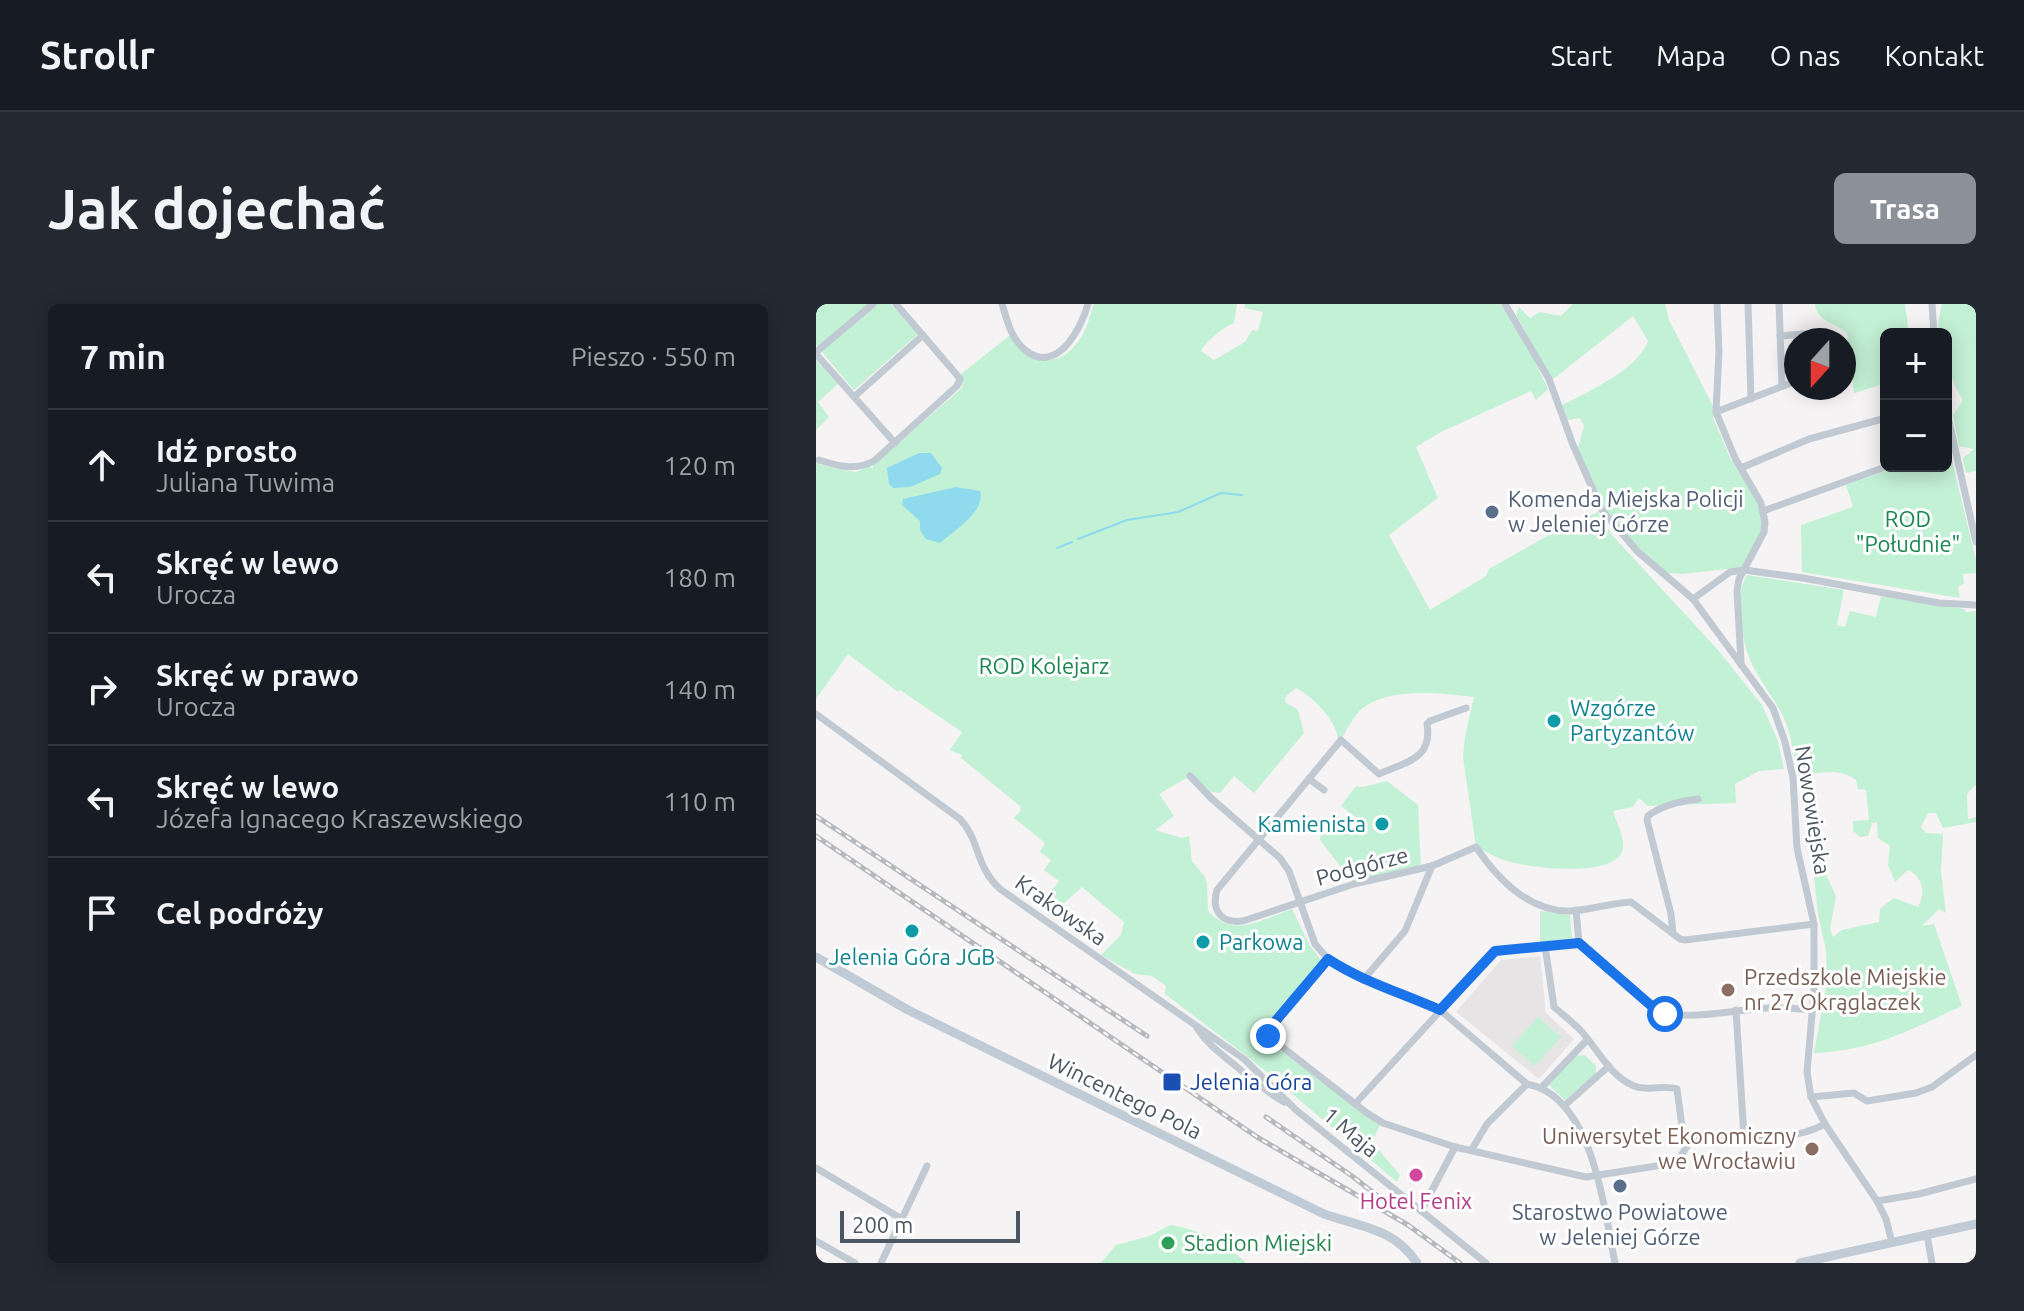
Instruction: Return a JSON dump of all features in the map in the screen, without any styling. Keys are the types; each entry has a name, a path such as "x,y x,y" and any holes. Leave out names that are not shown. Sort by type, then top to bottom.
{"street":[{"path":"873,304 816,353 895,443"},
{"path":"817,460 849,468 865,466 953,392 960,379 896,304"},
{"path":"1002,304 1012,332 1025,350 1039,356 1058,354 1072,340 1088,304"},
{"name":"Nowowiejska","path":"1505,304 1549,379 1573,445 1602,510 1637,551 1693,599 1773,708 1793,778 1797,848 1814,924 1815,968 1807,1072 1811,1097 1825,1124 1877,1201 1886,1219 1892,1243"},
{"path":"1717,304 1719,351 1716,412 1763,511 1764,532 1739,579 1736,603 1741,662"},
{"path":"1748,304 1751,399"},
{"path":"1716,412 1782,386 1779,304"},
{"path":"1932,304 1934,328"},
{"path":"855,396 923,335"},
{"path":"1780,336 1784,336"},
{"path":"1741,468 1809,439 1880,420"},
{"path":"1952,455 1976,542"},
{"path":"1763,511 1880,469"},
{"path":"1693,599 1730,572 1744,570 1939,603 1976,605"},
{"name":"Podgórze","path":"1466,708 1430,721 1427,724 1429,741 1424,751 1414,759 1379,774 1341,740 1217,890 1214,905 1218,914 1237,922 1354,884 1432,866 1476,847 1497,874 1534,904 1558,911 1576,910"},
{"name":"Krakowska","path":"816,714 960,819 971,834 983,869 1000,889 1196,1026 1209,1046 1259,1088 1296,1110"},
{"name":"Podgórze","path":"1190,776 1280,858 1289,871 1315,944 1328,959"},
{"path":"1309,779 1324,790"},
{"path":"1673,933 1647,820 1655,811 1698,799"},
{"name":"Podgórze","path":"1363,980 1405,931 1432,866"},
{"path":"1812,1010 1774,1007 1684,1015 1661,1013 1579,943 1576,910 1631,902 1680,939 1690,940 1814,924"},
{"path":"1355,1104 1495,951 1579,943"},
{"path":"1545,946 1551,1003 1625,1080 1638,1087 1676,1088 1683,1134 1688,1141"},
{"name":"Wincentego Pola","path":"816,957 908,1010 1324,1214 1387,1234 1402,1243 1417,1263"},
{"path":"1615,1263 1596,1175 1586,1137 1564,1106 1542,1087 1527,1084 1440,1010 1363,980 1328,959 1268,1030 1268,1036 1383,1123 1455,1147 1586,1177 1596,1175 1669,1164 1679,1159 1688,1141 1696,1138 1792,1136 1825,1124"},
{"path":"1736,1010 1744,1137"},
{"path":"1542,1087 1587,1040"},
{"path":"1811,1097 1854,1093 1867,1101 1916,1093 1932,1087 1976,1055"},
{"path":"1564,1106 1609,1066"},
{"path":"1472,1149 1487,1124 1527,1084"},
{"name":"1 Maja","path":"1296,1110 1486,1263"},
{"path":"1421,1211 1455,1147"},
{"path":"881,1263 927,1166"},
{"path":"816,1168 902,1219"},
{"path":"1877,1201 1976,1179"},
{"path":"1800,1263 1976,1224"},
{"path":"1927,1235 1932,1263"},
{"path":"816,1241 855,1263"}],"shaded area":[{"path":"1540,956 1546,1013 1574,1039 1539,1079 1456,1012 1501,960"}],"green space":[{"path":"816,304 891,304 918,334 854,390 816,345"},
{"name":"ROD Kolejarz","path":"1094,304 1237,304 1234,323 1216,335 1201,351 1214,360 1245,342 1252,330 1258,331 1263,312 1244,308 1245,304 1501,304 1519,329 1548,389 1536,400 1531,391 1441,432 1416,447 1438,498 1389,535 1430,610 1486,576 1489,569 1563,527 1598,512 1612,535 1718,650 1762,705 1778,741 1784,769 1759,771 1735,784 1736,803 1648,806 1639,798 1633,807 1613,811 1623,847 1618,857 1607,864 1590,868 1551,868 1515,863 1476,847 1463,757 1474,697 1418,693 1389,696 1364,707 1339,743 1324,711 1296,688 1286,696 1285,702 1298,710 1304,733 1254,793 1234,776 1220,793 1204,791 1190,776 1159,794 1174,816 1155,830 1182,838 1189,836 1192,861 1207,884 1208,911 1228,924 1238,926 1259,922 1292,909 1310,946 1322,961 1264,1032 1265,1039 1380,1125 1372,1142 1400,1175 1397,1182 1252,1060 1165,994 1166,986 1152,976 1135,974 1101,955 1121,935 1124,922 1082,887 1062,905 1049,894 1059,881 1044,870 1051,860 1040,852 1045,843 1014,818 1021,810 1020,806 961,758 962,755 950,750 962,732 900,690 898,692 848,654 816,699 816,460 821,465 856,472 869,466 873,469 873,465 962,388 960,375 1010,335 1017,345 1035,358 1044,360 1063,356 1080,339"},
{"path":"1573,304 1665,304 1669,320 1716,412 1713,418 1731,460 1741,468 1758,497 1765,522 1744,570 1665,573 1611,523 1578,448 1584,426 1580,418 1568,420 1562,405 1623,370 1634,361 1648,341 1633,316 1552,380 1516,315 1519,307 1530,318 1540,312 1561,316"},
{"path":"1815,304 1905,304 1908,328 1880,328 1880,385 1856,392 1856,328 1839,328 1816,310"},
{"path":"1942,304 1976,304 1976,471 1966,473 1963,458 1974,449 1959,446 1953,415 1963,400 1952,378 1952,328 1939,328"},
{"path":"816,360 838,384 818,402 829,417 816,430"},
{"name":"ROD \"Południe\"","path":"1952,460 1976,560 1976,573 1963,574 1964,583 1958,587 1960,598 1802,572 1801,525 1853,507 1846,485 1882,472 1952,472"},
{"path":"1747,575 1844,590 1837,625 1845,627 1850,611 1876,617 1881,596 1964,609 1966,612 1976,611 1976,785 1967,794 1968,819 1976,817 1976,822 1943,828 1936,813 1928,813 1921,827 1926,833 1943,834 1941,872 1946,913 1939,909 1922,926 1934,924 1962,1006 1873,1044 1814,1053 1827,982 1826,950 1813,868 1823,869 1836,896 1830,929 1833,937 1842,930 1879,922 1880,909 1894,898 1918,907 1922,886 1908,870 1895,882 1888,865 1890,846 1878,838 1877,822 1872,823 1868,836 1860,837 1853,831 1853,821 1869,820 1866,790 1858,789 1856,780 1835,772 1798,776 1785,721 1745,646 1740,595"},
{"path":"1387,781 1418,805 1421,869 1354,884 1320,840 1322,818 1338,822 1349,833 1360,827 1359,820 1341,806 1356,786"},
{"path":"1540,911 1570,915 1572,938 1540,942"},
{"path":"1538,1017 1561,1037 1535,1066 1512,1046"},
{"path":"1585,1055 1596,1066 1596,1074 1565,1100 1549,1085 1575,1056"},
{"name":"Stadion Miejski","path":"1170,1225 1211,1238 1246,1263 1101,1263 1116,1245 1150,1236"}],"water":[{"path":"919,453 931,453 942,468 940,474 910,487 893,488 889,484 887,468"},
{"path":"956,487 980,491 981,499 974,513 940,543 926,539 920,530 920,521 902,505 903,499"}],"waterway":[{"path":"1078,539 1127,520 1178,512 1221,493 1242,495"},
{"path":"1057,548 1072,542"}],"railway":[{"path":"816,816 1147,1036"},
{"path":"816,836 1257,1137 1408,1225 1460,1263"},
{"path":"1266,1117 1389,1205"}],"place":[{"name":"Komenda Miejska Policji w Jeleniej Górze","path":"1492,512"},
{"name":"Wzgórze Partyzantów","path":"1554,721"},
{"name":"Kamienista","path":"1382,824"},
{"name":"Jelenia Góra JGB","path":"912,931"},
{"name":"Parkowa","path":"1203,942"},
{"name":"Przedszkole Miejskie nr 27 Okrąglaczek","path":"1728,990"},
{"name":"Jelenia Góra","path":"1172,1082"},
{"name":"Uniwersytet Ekonomiczny we Wrocławiu","path":"1812,1149"},
{"name":"Hotel Fenix","path":"1416,1175"},
{"name":"Starostwo Powiatowe w Jeleniej Górze","path":"1620,1186"},
{"name":"Stadion Miejski","path":"1168,1243"}],"route":[{"path":"1268,1036 1268,1030 1328,959 1354,976 1440,1010 1495,951 1579,943 1655,1009 1665,1014"}]}
